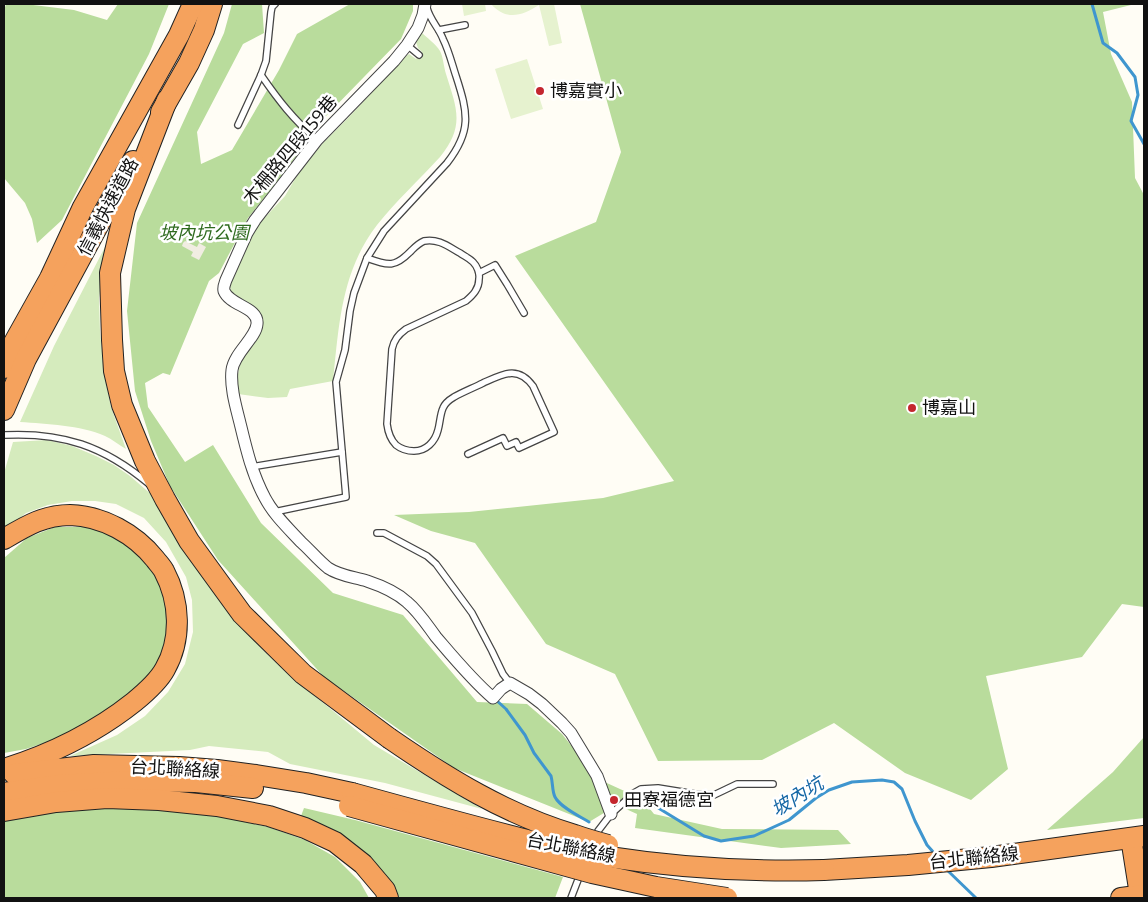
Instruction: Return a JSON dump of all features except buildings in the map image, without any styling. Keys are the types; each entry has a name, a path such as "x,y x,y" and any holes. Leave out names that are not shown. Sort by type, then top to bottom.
{"highway":[{"name":"信義快速道路","path":"4,368 8,353 50,278 83,207 179,35 193,4"},
{"name":"信義快速道路","path":"4,410 26,359 130,166 189,63 204,30 212,4"},
{"path":"167,100 125,209 110,273 114,370 122,405 145,461 189,540 242,614 303,674 389,738 425,763 473,792 508,810 563,832 604,844 730,864 824,870"},
{"path":"4,539 29,524 46,518 71,515 98,520 126,532 147,549 164,570 174,597 178,628 173,654 164,671 146,693 120,713 61,748 4,769"},
{"name":"台北聯絡線","path":"4,776 94,766 179,767 217,770 306,783 350,799 592,873 727,898"},
{"name":"台北聯絡線","path":"4,793 59,785 129,781 196,782 258,788 299,795 350,799 608,857 723,870 824,870 917,864 991,857 1138,837"},
{"path":"4,811 56,802 106,798 159,800 217,806 269,816 305,828 335,842 363,864 385,890 388,898"},
{"path":"1135,896 1138,837"}],"street":[{"name":"木柵路四段159巷","path":"425,4 418,28 407,45 317,140 247,233 224,287 224,291 232,300 252,312 257,323 256,330 235,359 232,369 236,409 251,467 265,499 287,527 320,561 338,573 368,581 391,590 408,602 457,661 481,688 493,698 510,683"},
{"path":"510,683 542,704 571,733 597,776 611,814"}],"lane":[{"path":"238,125 266,61 271,12 275,4"},
{"path":"274,512 346,497 336,382 345,350 354,293 367,258 384,231 447,164 456,152 463,137 466,110 446,46 425,4"},
{"path":"438,30 465,25"},
{"path":"407,45 418,55"},
{"path":"261,75 299,125 317,140"},
{"path":"367,258 384,264 393,264 405,257 417,244 434,240 442,242 472,261 477,267 480,281 474,295 466,301 406,329 399,334 394,342 392,349 388,432 397,446 412,452 420,451 428,447 434,440 438,432 443,407 448,401 503,374 512,373 520,375 533,386 554,432 519,448 516,442 507,446 503,438 468,454"},
{"path":"479,273 495,265 524,313"},
{"path":"4,435 31,434 53,436 96,449 136,474 165,499"},
{"path":"251,467 342,452"},
{"path":"377,533 384,533 427,556 436,564 472,613 503,674 510,683"},
{"path":"588,856 598,831 611,814 641,789 658,788 695,794 714,794 738,784 773,784"},
{"path":"571,898 584,864"}],"green space":[{"path":"6,4 25,4 74,10 107,20 118,4 169,4 149,54 62,220 37,243 32,219 25,203 4,178 4,11"},
{"name":"坡內坑公園","path":"232,4 262,4 264,33 243,44 197,132 201,164 232,150 279,70 297,34 350,4 413,4 413,11 401,39 325,117 248,218 219,273 209,281 170,375 163,373 145,383 148,407 185,462 213,445 261,523 333,593 403,615 477,702 527,704 562,734 598,779 642,799 654,814 722,829 838,830 851,844 781,848 635,828 637,814 617,805 589,822 454,768 324,677 218,560 170,486 151,441 135,391 127,311 137,223 224,33"},
{"path":"462,4 485,4 486,11 464,16"},
{"path":"491,4 554,4 562,43 549,46 539,5 520,14 508,15 502,13"},
{"path":"580,4 1135,4 1103,12 1111,54 1132,102 1135,178 1144,195 1144,607 1122,604 1082,657 986,676 1008,769 971,800 905,773 834,723 762,760 658,761 615,674 546,644 475,543 431,531 394,515 469,512 603,498 674,481 515,256 596,222 621,152"},
{"path":"421,32 441,53 456,107 456,126 448,146 440,157 377,225 356,261 349,280 340,319 333,381 290,389 287,397 268,398 238,394 238,374 242,357 261,331 232,294 230,287 256,227 285,196 299,172 323,143 406,56 409,54 416,59 422,52 416,42"},
{"path":"527,59 543,109 511,119 495,69"},
{"path":"107,243 99,298 100,331 104,373 111,407 126,449 105,436 85,429 20,422 54,346"},
{"path":"47,440 72,446 96,456 130,476 152,495 234,618 292,678 374,745 482,809 385,783 290,764 268,752 209,746 190,750 70,756 117,735 145,716 168,692 185,664 193,632 192,600 186,577 166,542 144,518 116,504 95,501 72,501 48,505 26,513 4,531 4,473 13,442"},
{"path":"55,527 87,527 111,531 128,542 161,580 168,607 169,629 163,652 151,673 126,698 65,736 26,749 4,753 4,558 27,538"},
{"path":"1144,737 1144,818 1047,830 1113,772"},
{"path":"112,808 174,811 222,817 268,827 305,840 335,857 360,882 369,898 4,898 4,821 52,812"},
{"path":"304,808 355,820 563,877 555,898 400,898 378,868 355,845 328,827 301,816"}],"shaded area":[{"path":"185,241 197,247 199,243 206,247 199,260 191,256 193,252 182,246"}],"waterway":[{"path":"1092,4 1103,43 1117,53 1135,77 1138,95 1131,121 1144,144"},
{"name":"坡內坑","path":"496,700 506,709 525,735 534,753 551,776 553,792 557,801 589,822"},
{"name":"坡內坑","path":"642,798 704,836 721,841 754,836 789,820 829,790 852,782 882,780 894,782 902,789 927,845 935,854"},
{"name":"坡內坑","path":"946,869 976,898"}],"place":[{"name":"博嘉實小","path":"540,91"},
{"name":"博嘉山","path":"912,408"},
{"name":"田寮福德宮","path":"614,800"}]}
